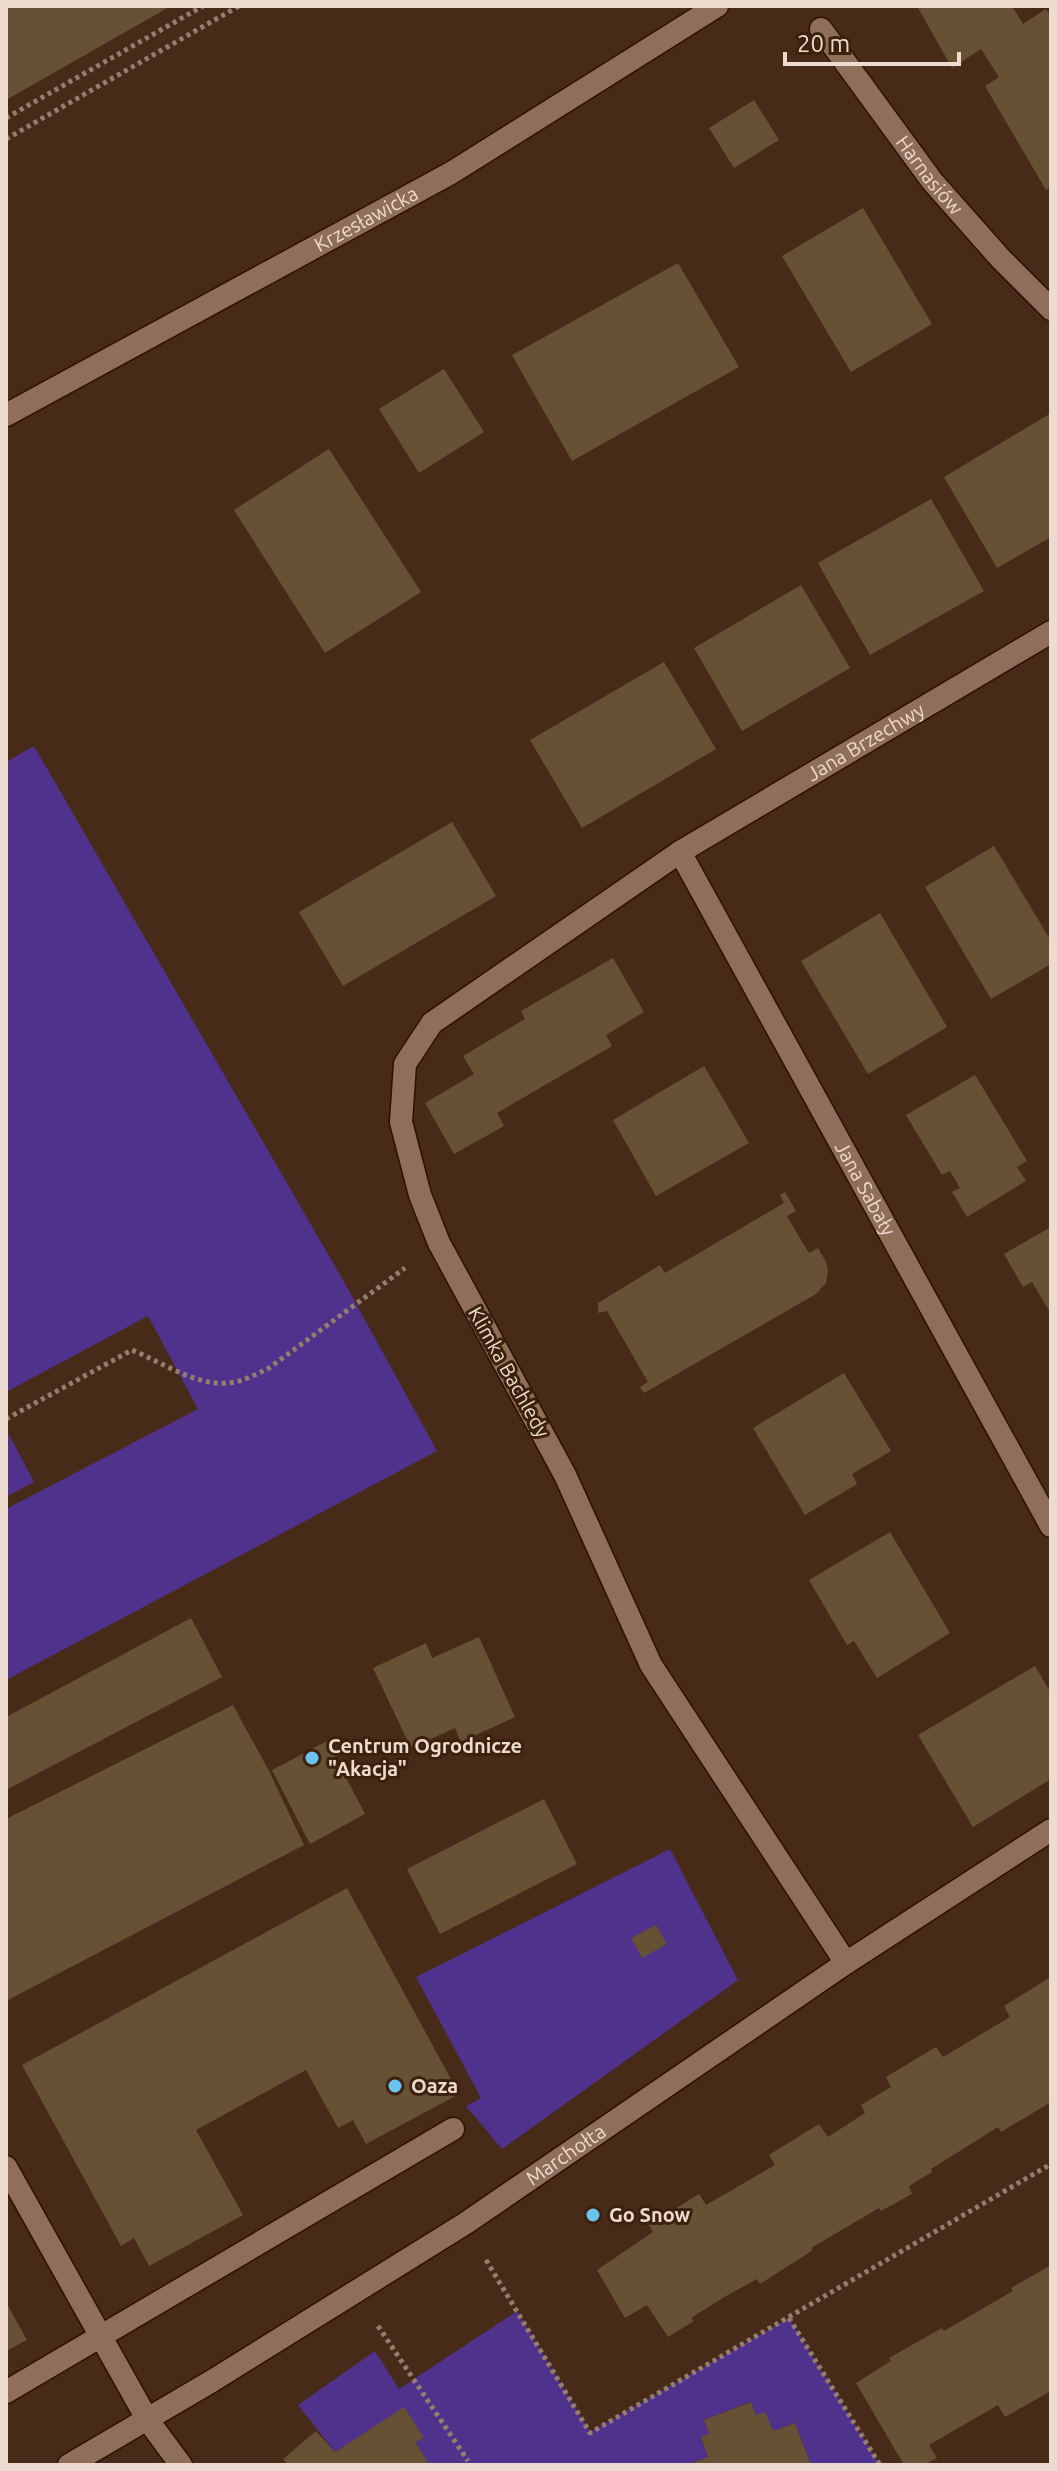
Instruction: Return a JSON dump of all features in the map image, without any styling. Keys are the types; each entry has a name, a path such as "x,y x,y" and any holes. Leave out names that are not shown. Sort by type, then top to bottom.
{"street":[{"name":"Krzesławicka","path":"6,415 451,173 717,6"},
{"name":"Harnasiów","path":"821,29 932,181 1001,259 1051,309"},
{"name":"Jana Brzechwy","path":"680,852 1051,632"},
{"name":"Klimka Bachledy","path":"680,852 432,1023 405,1064 401,1122 420,1195 439,1243 565,1475 651,1665 846,1963"},
{"name":"Jana Sabały","path":"680,852 1051,1526"},
{"name":"Marchołta","path":"69,2465 466,2223 846,1963 1051,1830"},
{"path":"6,2392 453,2129"},
{"path":"6,2167 147,2419 181,2465"}],"path":[{"path":"6,118 203,6"},
{"path":"6,139 239,6"},
{"path":"6,1419 132,1350 204,1381 227,1383 247,1379 269,1368 439,1243"},
{"path":"484,2256 590,2433 1051,2164"},
{"path":"789,2318 880,2465"},
{"path":"377,2325 468,2461"}],"shaded area":[{"path":"34,746 343,1280 437,1451 6,1680 6,1509 198,1409 148,1316 6,1392 6,762"},
{"path":"6,1429 34,1482 6,1497"},
{"path":"670,1849 738,1980 502,2149 466,2106 481,2098 416,1977"},
{"path":"517,2311 590,2432 789,2318 880,2465 811,2465 795,2423 773,2431 756,2415 750,2402 704,2420 709,2434 701,2438 708,2457 687,2465 430,2465 415,2442 423,2438 404,2408 335,2452 298,2405 375,2351 399,2389"}],"building":[{"path":"6,6 171,6 6,100"},
{"path":"917,6 1012,6 1023,24 1046,9 1051,17 1051,187 1046,190 985,86 999,77 981,49 952,68"},
{"path":"754,100 779,140 734,168 709,128"},
{"path":"863,208 932,324 851,372 782,256"},
{"path":"678,263 739,367 572,461 512,355"},
{"path":"444,369 484,432 419,473 379,409"},
{"path":"1051,413 1051,537 997,568 944,477"},
{"path":"329,449 421,592 325,653 234,510"},
{"path":"931,499 984,591 870,655 818,563"},
{"path":"801,585 850,668 742,731 694,648"},
{"path":"664,662 716,749 582,828 530,740"},
{"path":"452,822 496,896 343,986 299,912"},
{"path":"994,846 1051,941 1051,964 991,999 925,887"},
{"path":"880,913 947,1027 868,1074 801,961"},
{"path":"613,958 644,1012 606,1035 612,1046 497,1113 504,1126 454,1154 425,1103 474,1074 463,1056 525,1019 521,1011"},
{"path":"704,1066 749,1143 656,1196 613,1120"},
{"path":"975,1075 1027,1161 1017,1167 1026,1181 967,1217 952,1192 960,1188 950,1171 942,1175 906,1115"},
{"path":"785,1192 796,1211 787,1216 809,1253 818,1248 826,1262 826,1283 816,1294 644,1393 640,1387 648,1382 607,1311 598,1313 598,1303 660,1265 665,1273 784,1203 780,1195"},
{"path":"1051,1227 1051,1314 1032,1282 1023,1287 1004,1254"},
{"path":"844,1373 891,1451 852,1474 857,1484 805,1515 753,1428"},
{"path":"890,1532 950,1633 877,1678 854,1641 847,1645 809,1580"},
{"path":"191,1618 222,1677 6,1790 6,1717"},
{"path":"479,1637 515,1717 461,1742 455,1728 411,1748 373,1668 426,1643 432,1658"},
{"path":"1035,1666 1051,1693 1051,1779 973,1827 918,1735"},
{"path":"233,1705 304,1845 6,2001 6,1819"},
{"path":"327,1741 365,1814 310,1844 272,1770"},
{"path":"544,1799 577,1864 440,1934 407,1869"},
{"path":"347,1888 459,2094 366,2144 353,2120 338,2128 306,2070 196,2130 243,2215 149,2266 134,2238 121,2246 22,2065"},
{"path":"656,1925 667,1944 642,1958 631,1938"},
{"path":"1051,1977 1051,2102 1001,2132 998,2127 909,2186 912,2194 881,2211 879,2208 811,2248 813,2250 760,2284 757,2279 726,2296 668,2337 647,2305 625,2318 597,2270 653,2232 649,2225 699,2194 706,2205 775,2165 769,2155 819,2124 828,2137 865,2113 861,2105 891,2087 886,2077 936,2047 943,2057 1010,2017 1004,2006"},
{"path":"1051,2265 1051,2391 1005,2417 998,2405 929,2445 937,2458 924,2465 904,2465 856,2383 891,2361 889,2358 942,2328 944,2331"},
{"path":"6,2302 27,2340 6,2351"},
{"path":"751,2402 756,2415 765,2412 773,2431 795,2423 811,2465 687,2465 708,2457 701,2437 709,2434 704,2420"},
{"path":"404,2407 424,2438 415,2442 430,2465 288,2465 283,2459 316,2431 335,2452"}],"place":[{"name":"Centrum Ogrodnicze \"Akacja\"","path":"312,1758"},
{"name":"Oaza","path":"395,2086"},
{"name":"Go Snow","path":"593,2215"}]}
